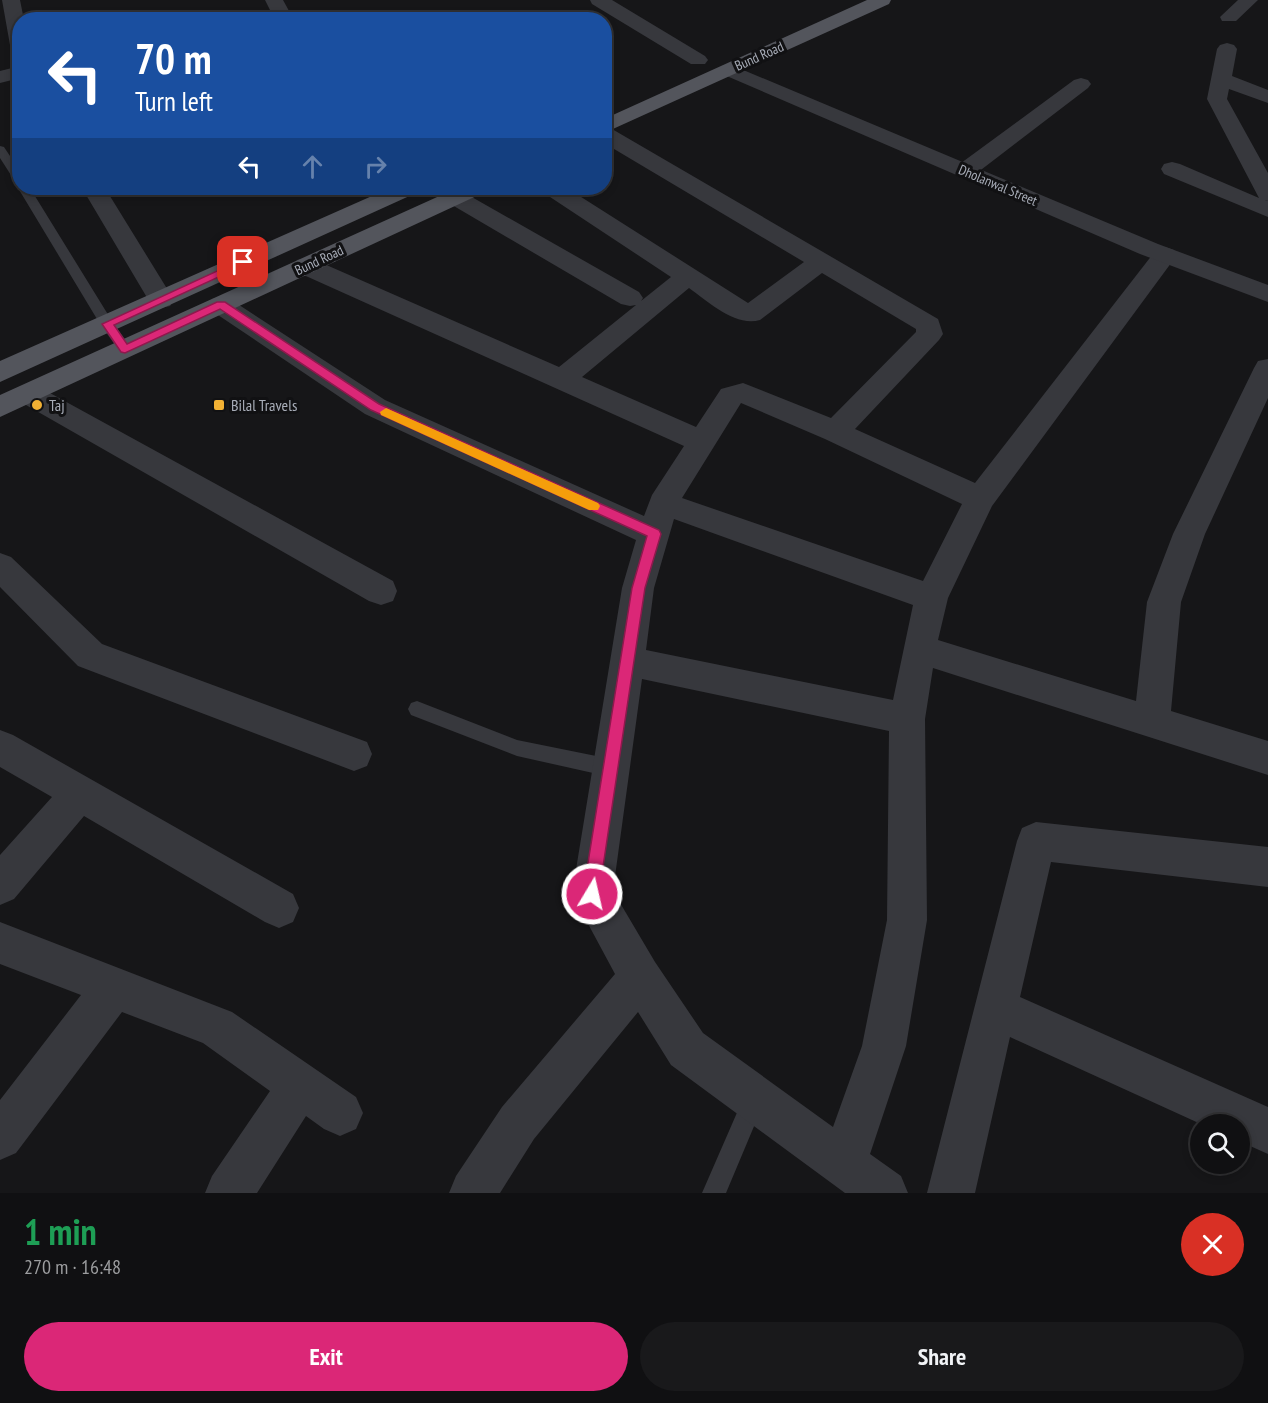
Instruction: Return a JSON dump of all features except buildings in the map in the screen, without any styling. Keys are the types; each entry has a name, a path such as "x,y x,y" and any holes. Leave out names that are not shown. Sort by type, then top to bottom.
{"main road":[{"name":"Bund Road","path":"612,123 724,60 793,41 882,0"},
{"path":"770,29 793,41"},
{"name":"Bund Road","path":"677,69 698,60 724,60"},
{"name":"Bund Road","path":"0,372 393,195"},
{"name":"Bund Road","path":"0,407 459,195"}],"street":[{"path":"599,0 698,60"},
{"path":"1229,16 1249,0"},
{"path":"1227,49 1217,99 1268,194"},
{"name":"Dholanwal Street","path":"724,60 964,171 1165,255 1268,294"},
{"path":"1221,79 1268,97"},
{"path":"964,171 1081,84"},
{"path":"612,139 929,325 930,334 835,432"},
{"path":"1172,169 1268,210"},
{"path":"98,195 161,300"},
{"path":"470,195 630,298"},
{"path":"563,195 689,275 739,310 751,314 820,262"},
{"path":"843,1163 884,1046 907,920 907,719 919,649 931,598 980,500 1165,255"},
{"path":"306,266 703,442"},
{"path":"562,379 689,275"},
{"path":"221,305 375,407 658,518 931,598"},
{"path":"1152,722 1164,602 1189,534 1268,368"},
{"path":"884,1193 687,1049 640,977 592,894 638,588 658,518 731,396 743,393 835,432 980,500"},
{"path":"29,394 381,591"},
{"path":"0,566 90,655 354,754"},
{"path":"919,649 1268,758"},
{"path":"627,661 907,719"},
{"path":"0,747 279,908"},
{"path":"0,885 80,793"},
{"path":"951,1193 1036,840 1268,867"},
{"path":"0,943 217,1027 340,1113"},
{"path":"473,1193 518,1123 640,977"},
{"path":"0,1137 114,987"},
{"path":"995,1008 1268,1131"},
{"path":"230,1193 300,1085"}],"lane":[{"path":"0,149 12,168"},
{"path":"28,195 107,324 125,349"},
{"path":"417,709 517,748 611,768"},
{"path":"714,1193 754,1099"}],"slow traffic":[{"path":"386,412 594,506"}],"place":[{"name":"Taj","path":"37,405"},
{"name":"Bilal Travels","path":"219,405"}],"route":[{"path":"243,262 107,324 125,349 221,305 375,407 654,534 638,588 592,894"}]}
